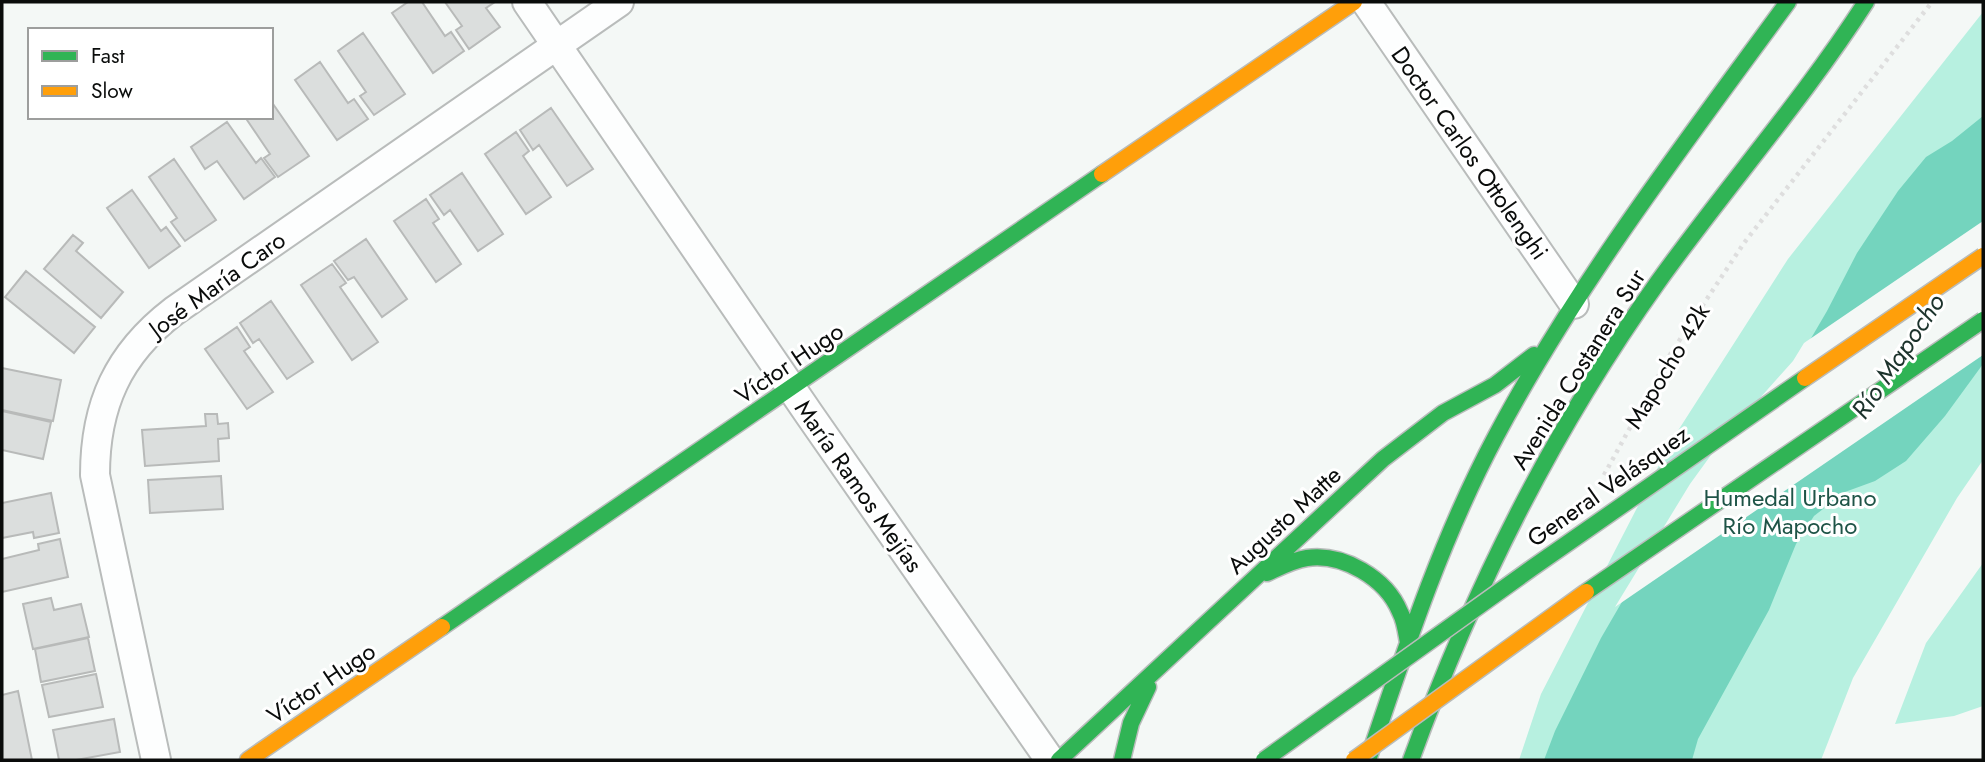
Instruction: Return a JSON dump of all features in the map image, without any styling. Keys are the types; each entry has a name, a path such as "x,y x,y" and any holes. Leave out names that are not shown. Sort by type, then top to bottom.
{"main road":[{"name":"Víctor Hugo","path":"248,760 1354,2"},
{"name":"Avenida Costanera Sur","path":"1368,760 1428,584 1496,434 1618,236 1788,2"},
{"name":"Avenida Costanera Sur","path":"1411,760 1496,557 1533,482 1583,396 1612,348 1658,282 1820,70 1866,2"},
{"name":"General Velásquez","path":"1264,760 1487,598 1983,256"},
{"path":"1354,760 1586,592 1983,320"},
{"name":"Augusto Matte","path":"1059,760 1383,459 1443,413 1516,371 1556,334"},
{"path":"1251,583 1303,558 1332,557 1346,562 1379,583 1392,597 1401,614 1408,643"},
{"path":"1122,760 1131,723 1147,688 1166,662"}],"street":[{"name":"María Ramos Mejías","path":"527,2 1050,760"},
{"name":"José María Caro","path":"156,760 95,475 99,423 107,395 120,369 153,327 174,311 619,2"},
{"name":"Doctor Carlos Ottolenghi","path":"1366,2 1574,304"}],"path":[{"name":"Mapocho 42k","path":"1603,476 1671,353 1744,243 1931,2"}],"green space":[{"name":"Humedal Urbano Río Mapocho","path":"1983,12 1983,460 1957,498 1853,678 1821,760 1519,760 1541,694 1672,440 1788,259"},
{"path":"1983,563 1983,706 1954,716 1895,724 1926,643"}],"water":[{"name":"Río Mapocho","path":"1983,116 1983,364 1945,416 1906,461 1875,481 1845,492 1814,516 1796,544 1769,610 1698,739 1692,760 1544,760 1555,731 1601,638 1644,564 1796,364 1857,253 1898,191 1926,157 1952,141"}],"pier":[{"path":"1983,221 1983,355 1615,607 1690,484 1719,444 1793,361 1804,343"}],"building":[{"path":"408,2 422,2 445,36 451,32 464,51 433,73 392,13"},
{"path":"445,2 495,2 486,8 500,27 469,49 456,30 462,26"},
{"path":"363,33 405,94 374,115 360,96 366,92 338,51"},
{"path":"320,62 348,103 354,99 368,119 337,140 295,80"},
{"path":"273,104 309,156 278,177 264,158 270,154 246,119 273,119"},
{"path":"551,108 593,169 567,186 539,145 533,150 520,130"},
{"path":"227,122 256,163 261,158 275,177 244,199 217,161 205,169 191,147"},
{"path":"516,132 529,151 523,156 551,197 526,214 485,154"},
{"path":"174,159 216,220 185,241 171,222 177,218 149,177"},
{"path":"462,173 503,234 478,251 450,210 444,215 430,195"},
{"path":"132,190 161,231 166,227 180,246 149,268 107,208"},
{"path":"426,199 439,219 433,223 461,264 436,282 394,221"},
{"path":"73,235 83,243 76,251 123,292 101,318 44,269"},
{"path":"366,239 407,299 382,317 354,277 348,280 334,261"},
{"path":"332,264 346,283 340,287 378,342 352,360 301,285"},
{"path":"26,271 95,327 74,353 5,297"},
{"path":"271,301 313,362 287,379 259,339 253,343 240,323"},
{"path":"237,327 250,347 244,351 273,392 247,409 205,349"},
{"path":"2,368 61,380 53,421 2,410"},
{"path":"2,411 51,422 43,459 2,450"},
{"path":"205,414 217,414 218,424 228,423 229,438 218,439 219,461 145,466 142,430 206,426"},
{"path":"221,476 223,509 150,513 148,480"},
{"path":"51,493 59,533 34,538 33,532 2,538 2,503"},
{"path":"60,539 68,577 2,592 2,559 39,550 38,544"},
{"path":"51,598 54,610 81,604 89,637 33,649 23,604"},
{"path":"88,638 95,671 41,682 35,649"},
{"path":"96,674 103,707 49,717 42,685"},
{"path":"18,691 32,760 2,760 2,695"},
{"path":"114,719 120,752 76,760 59,760 53,730"}],"traffic: fast":[{"path":"1368,760 1441,555 1496,436 1597,268 1788,2"},
{"path":"1411,760 1435,697 1489,573 1550,453 1584,395 1658,282 1790,109 1866,2"},
{"path":"442,627 1102,174"},
{"path":"1586,592 1983,320"},
{"path":"1059,760 1383,459 1443,413 1495,385 1534,355"},
{"path":"1264,760 1532,568 1805,378"},
{"path":"1267,573 1297,560 1321,557 1362,570 1385,589 1393,600 1403,619 1408,643"},
{"path":"1122,760 1131,723 1148,687"}],"traffic: slow":[{"path":"1102,174 1354,2"},
{"path":"1805,378 1983,256"},
{"path":"1354,760 1586,592"},
{"path":"248,760 442,627"}]}
